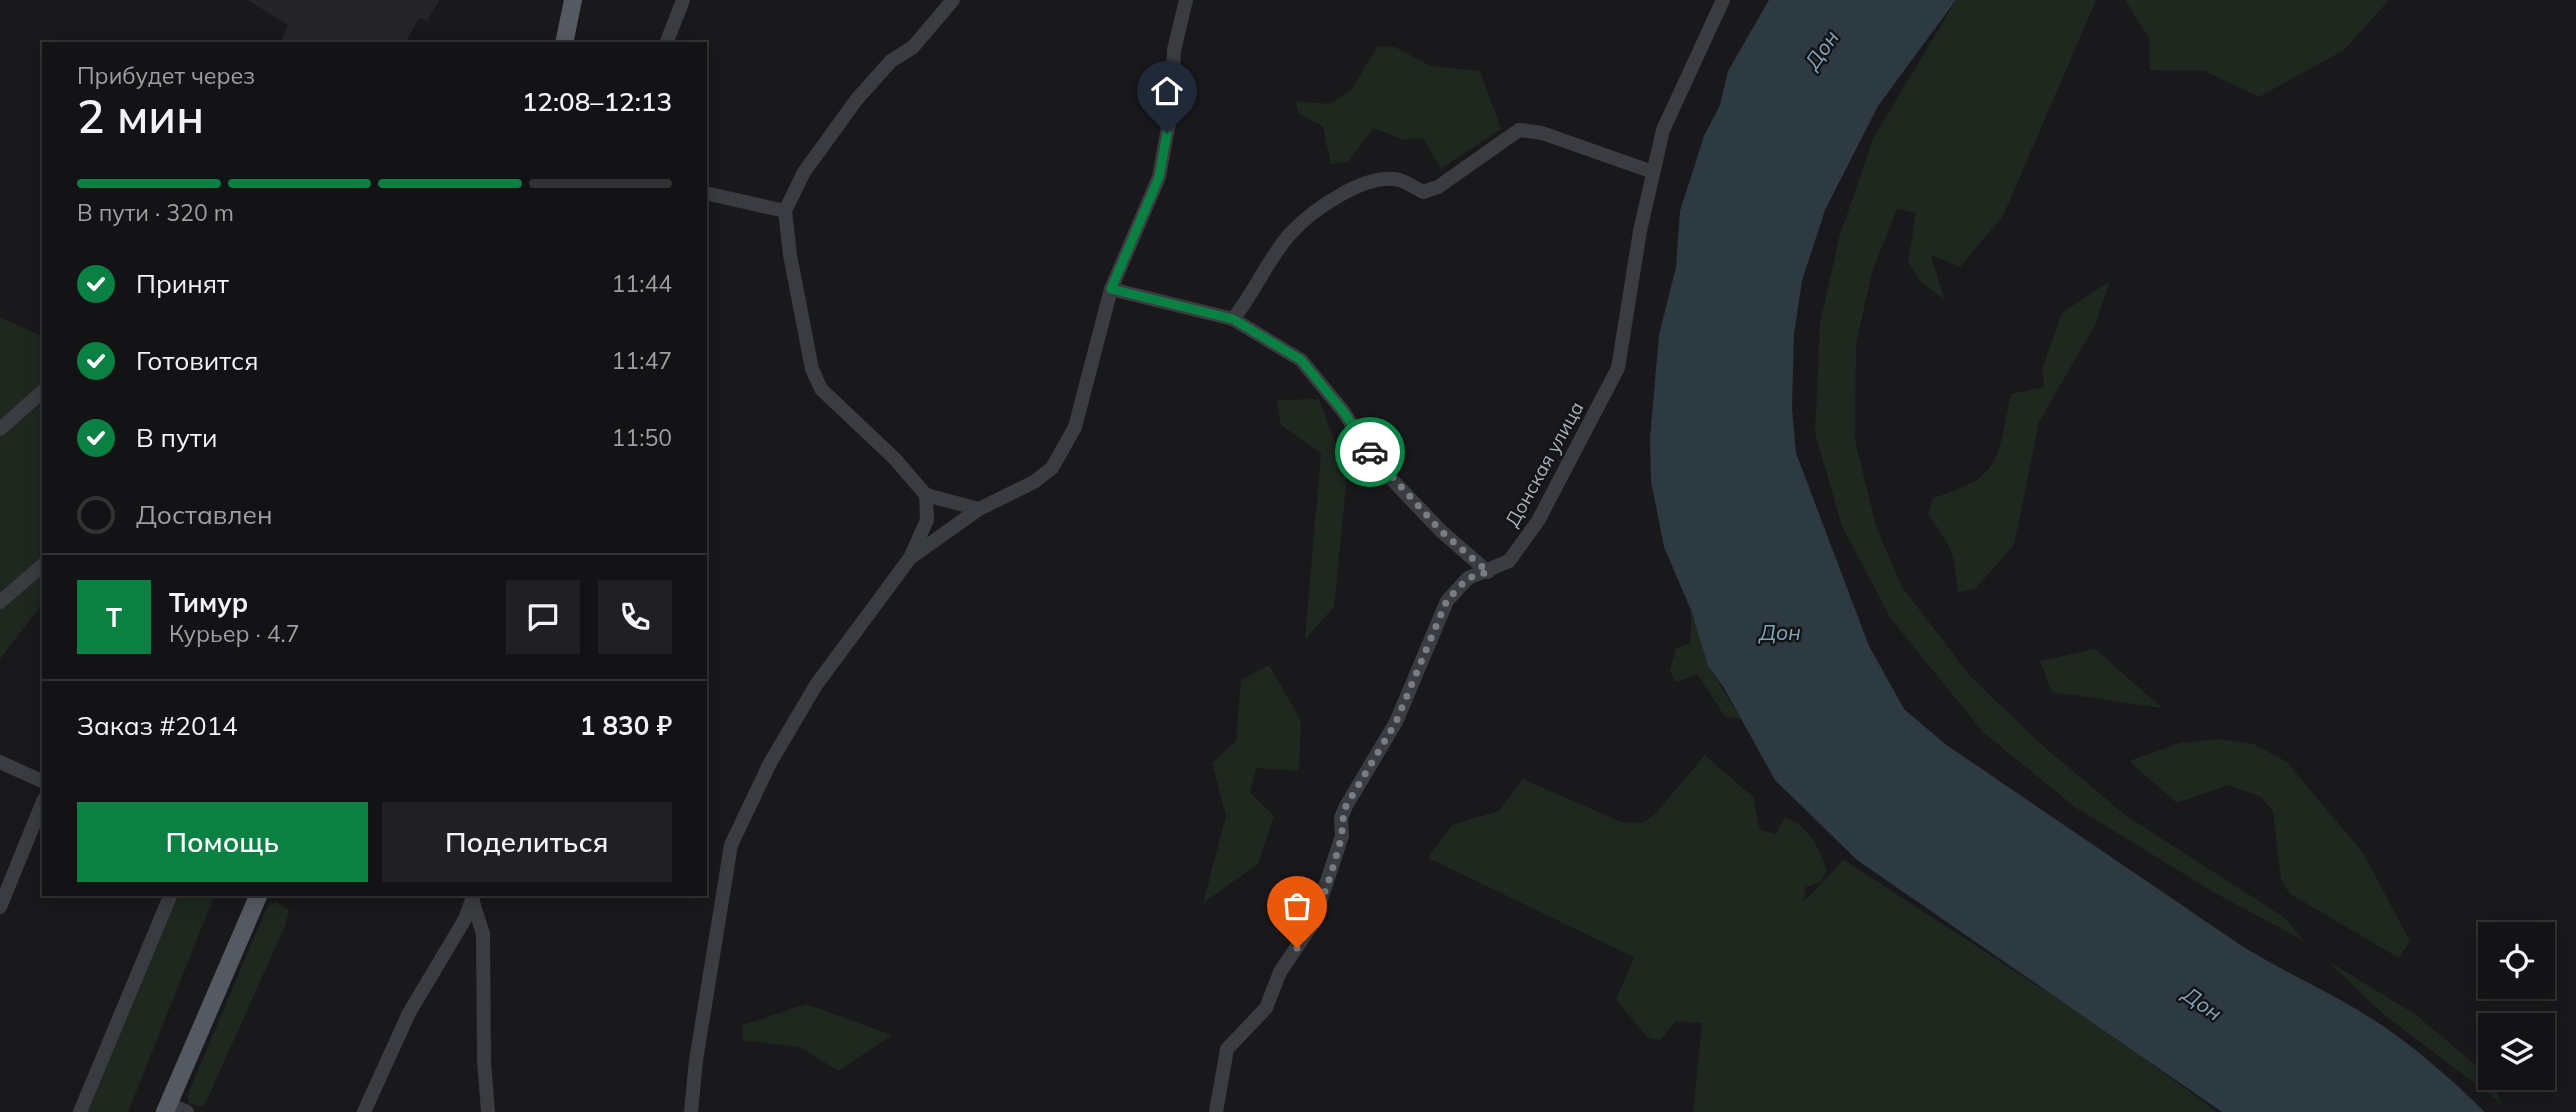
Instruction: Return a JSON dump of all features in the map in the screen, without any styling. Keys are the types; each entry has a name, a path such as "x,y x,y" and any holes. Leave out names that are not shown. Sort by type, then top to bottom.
{"main road":[{"path":"564,42 573,0"},
{"path":"167,1108 258,896"}],"street":[{"path":"667,42 683,0"},
{"path":"953,0 913,47 891,61 857,99 804,173 785,211 790,255 812,369 821,389 895,458 926,495 979,509"},
{"path":"910,558 979,509 1034,482 1052,468 1075,427 1111,289 1159,177 1171,111 1174,50 1186,0"},
{"name":"Донская улица","path":"1216,1112 1227,1049 1266,1008 1280,972 1314,923 1342,836 1341,818 1396,722 1447,600 1468,578 1488,572 1509,561 1538,521 1618,368 1663,130 1723,0"},
{"path":"1233,319 1251,297 1265,268 1291,233 1321,208 1354,187 1378,179 1399,180 1423,192 1438,187 1519,130 1542,133 1653,173"},
{"path":"707,193 785,211"},
{"path":"1111,289 1233,319 1301,360 1343,411 1379,466 1441,531 1488,572"},
{"path":"0,429 42,392"},
{"path":"691,1112 696,1060 731,845 770,763 816,685 910,558 927,520 926,495"},
{"path":"0,602 42,566"},
{"path":"0,762 42,781"},
{"path":"0,907 42,804"},
{"path":"80,1112 170,896"},
{"path":"364,1112 409,1013 465,919 473,897"},
{"path":"473,897 483,934 484,1060 488,1112"},
{"path":"167,1108 187,1112"}],"shaded area":[{"path":"248,0 440,0 427,21 419,18 406,42 281,42 288,25"}],"green space":[{"path":"1956,0 2096,0 2003,216 1960,267 1931,255 1944,299 1921,282 1908,262 1916,213 1897,209 1872,272 1856,344 1855,440 1876,526 1902,587 1970,676 2042,745 2125,815 2285,918 2304,941 2215,893 2075,807 1983,732 1891,619 1842,526 1815,433 1820,323 1839,238 1873,139"},
{"path":"2125,0 2389,0 2344,50 2259,97 2205,71 2150,70 2149,38"},
{"path":"1378,46 1395,47 1430,66 1480,71 1501,129 1441,169 1423,138 1404,140 1373,128 1348,162 1331,164 1323,126 1299,114 1295,101 1330,104 1351,90"},
{"path":"2110,281 2095,325 2039,422 2014,545 1975,589 1958,592 1951,550 1928,515 1933,498 1973,482 1985,473 1999,450 2011,394 2044,387 2042,369 2062,313"},
{"path":"0,317 42,336 42,604 0,659"},
{"path":"1319,399 1347,476 1334,607 1305,639 1321,453 1281,425 1277,400"},
{"path":"1691,610 1708,666 1741,719 1725,717 1697,674 1676,682 1670,671 1676,648 1691,643"},
{"path":"2095,649 2162,708 2052,692 2040,661"},
{"path":"1269,665 1301,721 1299,771 1256,768 1250,793 1274,816 1258,864 1203,903 1226,816 1212,763 1236,741 1241,680"},
{"path":"2218,739 2254,744 2287,762 2363,853 2410,941 2399,958 2290,894 2281,880 2273,811 2261,797 2228,785 2177,803 2129,761 2180,743"},
{"path":"1705,755 1753,797 1760,830 1776,834 1785,817 1800,825 1812,838 1827,871 1819,883 1806,887 1803,902 1844,860 2101,1027 2217,1112 1693,1112 1702,1023 1676,1021 1660,1040 1647,1037 1616,1000 1634,957 1428,858 1452,825 1499,811 1523,779 1621,822 1643,823 1656,813"},
{"path":"177,896 214,896 128,1112 85,1112"},
{"path":"276,902 289,910 285,926 206,1102 202,1106 189,1104 187,1096 265,912 268,906"},
{"path":"2328,961 2416,1015 2478,1067 2478,1086 2382,1013"},
{"path":"806,1004 892,1035 838,1071 800,1047 742,1040 743,1025"},
{"path":"2484,1090 2496,1090 2502,1104"}],"water":[{"name":"Дон","path":"1769,0 1956,0 1878,106 1825,210 1802,281 1794,334 1792,409 1796,453 1869,646 1904,709 1945,744 2239,944 2389,1030 2432,1063 2485,1112 2222,1112 1857,860 1775,780 1724,688 1708,666 1691,610 1664,547 1651,481 1650,438 1659,335 1676,267 1680,211 1704,136 1720,105 1728,71"}],"way so far":[{"path":"1297,948 1314,923 1342,836 1341,818 1346,806 1396,722 1447,600 1468,578 1488,572 1441,531 1379,466 1370,452"}],"route":[{"path":"1167,133 1159,177 1111,289 1233,319 1301,360 1343,411 1370,452"}]}
